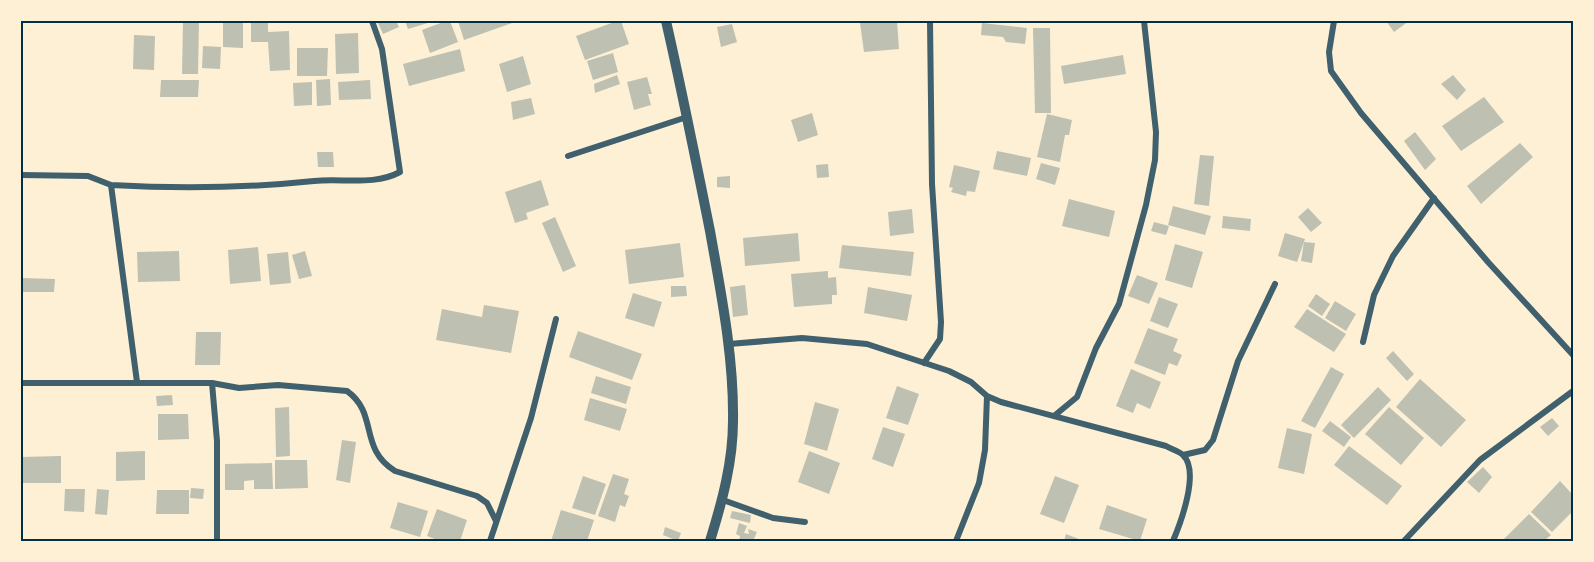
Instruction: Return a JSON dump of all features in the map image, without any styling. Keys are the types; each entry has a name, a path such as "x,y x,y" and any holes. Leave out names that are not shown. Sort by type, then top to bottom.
{"street":[{"path":"21,175 88,176 111,185 204,188 387,179 400,172 382,49 372,21"},
{"path":"666,21 688,117 729,344 734,423 723,500 710,541"},
{"path":"924,363 940,339 941,322 932,184 930,21"},
{"path":"1054,416 1077,397 1096,348 1119,304 1146,206 1155,160 1156,132 1144,21"},
{"path":"1334,21 1329,52 1331,71 1361,113 1488,262 1573,354"},
{"path":"568,156 688,117"},
{"path":"111,185 137,382"},
{"path":"1363,342 1374,294 1393,256 1434,198"},
{"path":"729,344 802,338 867,344 949,371 971,382 987,396 1054,416 1144,438 1183,455 1205,450 1213,440 1238,361 1275,285"},
{"path":"490,541 531,418 556,320"},
{"path":"21,383 212,383 239,388 278,386 347,391 362,406 376,454 386,465 395,471 477,496 487,503 496,520"},
{"path":"212,383 217,441 217,541"},
{"path":"1404,541 1480,460 1573,392"},
{"path":"956,541 980,483 985,450 987,396"},
{"path":"1173,541 1183,515 1191,469 1183,455"},
{"path":"723,500 773,518 806,522"}],"building":[{"path":"183,21 199,21 198,74 182,74"},
{"path":"223,21 243,21 243,48 223,47"},
{"path":"251,21 268,21 268,32 289,31 290,70 270,71 268,42 251,42"},
{"path":"377,21 396,21 399,27 383,34"},
{"path":"405,21 431,21 431,22 408,29"},
{"path":"450,21 458,42 430,53 422,30"},
{"path":"458,21 512,21 512,23 464,40"},
{"path":"621,21 629,44 585,60 576,36"},
{"path":"897,21 899,49 864,52 860,23"},
{"path":"1386,21 1409,21 1394,32"},
{"path":"982,23 1027,28 1025,44 1006,42 1003,37 981,35"},
{"path":"732,24 737,42 721,47 717,27"},
{"path":"1033,28 1050,28 1051,113 1035,113"},
{"path":"358,33 359,73 336,74 335,34"},
{"path":"134,35 155,36 154,70 133,69"},
{"path":"203,46 221,47 220,69 202,68"},
{"path":"297,48 328,48 327,76 297,76"},
{"path":"460,49 465,71 409,86 403,64"},
{"path":"613,53 618,72 593,80 587,61"},
{"path":"1123,55 1126,74 1064,84 1061,66"},
{"path":"523,56 531,84 507,92 499,64"},
{"path":"617,75 620,84 595,93 594,84"},
{"path":"1453,75 1466,90 1457,100 1441,84"},
{"path":"647,77 652,94 648,94 651,105 634,110 627,82"},
{"path":"330,79 331,105 317,106 316,80"},
{"path":"161,80 199,80 198,97 160,97"},
{"path":"370,80 371,99 339,100 338,82"},
{"path":"312,82 312,105 294,106 293,83"},
{"path":"1484,97 1504,122 1461,151 1442,126"},
{"path":"531,98 535,114 513,120 511,102"},
{"path":"812,113 818,135 798,142 791,120"},
{"path":"1047,114 1072,120 1069,135 1065,135 1060,162 1037,157"},
{"path":"1415,132 1436,159 1425,170 1404,141"},
{"path":"1520,143 1533,157 1481,204 1467,186"},
{"path":"997,151 1031,158 1027,176 993,169"},
{"path":"317,152 333,152 334,167 318,167"},
{"path":"1200,155 1214,156 1209,206 1194,204"},
{"path":"1041,163 1060,168 1055,185 1036,179"},
{"path":"828,164 829,177 817,178 816,165"},
{"path":"954,165 980,171 975,192 967,191 966,196 951,192 953,188 949,187"},
{"path":"730,176 730,188 717,187 717,177"},
{"path":"541,180 549,205 526,213 528,219 515,223 505,192"},
{"path":"1069,199 1115,211 1109,237 1062,226"},
{"path":"1173,206 1211,216 1205,235 1168,225"},
{"path":"1308,208 1322,223 1311,232 1298,217"},
{"path":"912,209 914,233 890,236 888,212"},
{"path":"1223,216 1251,219 1250,231 1222,228"},
{"path":"555,217 576,266 563,272 542,223"},
{"path":"1154,222 1169,226 1166,235 1151,231"},
{"path":"798,233 800,261 745,266 743,238"},
{"path":"1285,233 1305,239 1297,262 1278,256"},
{"path":"1304,242 1315,243 1312,263 1301,261"},
{"path":"680,243 684,277 629,284 625,250"},
{"path":"1175,244 1203,252 1192,288 1165,280"},
{"path":"842,245 914,252 911,276 839,268"},
{"path":"258,247 261,281 230,284 228,250"},
{"path":"179,251 180,281 138,282 137,252"},
{"path":"305,251 312,276 299,279 292,255"},
{"path":"288,252 291,283 270,285 267,254"},
{"path":"828,271 828,278 836,277 837,295 832,295 832,304 794,307 791,274"},
{"path":"1137,275 1158,283 1149,304 1128,296"},
{"path":"21,278 55,279 54,292 21,292"},
{"path":"745,285 748,315 733,317 730,287"},
{"path":"671,286 686,286 687,296 671,297"},
{"path":"868,287 912,295 907,321 864,313"},
{"path":"633,293 662,302 654,327 625,318"},
{"path":"1316,294 1330,304 1322,316 1308,306"},
{"path":"1159,297 1178,304 1168,328 1150,321"},
{"path":"1335,301 1356,314 1346,331 1325,318"},
{"path":"484,305 519,311 511,353 436,340 442,309 482,317"},
{"path":"1307,309 1346,334 1334,352 1294,327"},
{"path":"1148,328 1178,339 1173,351 1182,355 1177,366 1169,363 1165,375 1134,363"},
{"path":"578,331 642,354 632,380 569,357"},
{"path":"196,332 221,332 220,365 195,365"},
{"path":"1393,351 1414,374 1407,381 1386,358"},
{"path":"1331,367 1344,374 1315,428 1301,421"},
{"path":"1131,369 1161,382 1150,409 1137,403 1133,413 1116,406"},
{"path":"596,376 631,387 626,404 591,393"},
{"path":"1420,379 1466,420 1441,447 1396,407"},
{"path":"897,386 919,394 908,425 886,418"},
{"path":"1378,387 1391,400 1354,438 1341,425"},
{"path":"172,395 173,405 157,406 156,396"},
{"path":"590,398 627,409 620,431 584,420"},
{"path":"815,402 839,409 827,451 804,444"},
{"path":"289,407 290,456 276,457 275,408"},
{"path":"1389,407 1424,438 1401,465 1365,434"},
{"path":"158,414 188,414 189,439 158,440"},
{"path":"1552,418 1559,426 1548,436 1540,427"},
{"path":"1330,421 1351,437 1344,447 1322,431"},
{"path":"883,427 905,434 893,467 872,459"},
{"path":"1287,428 1312,434 1304,474 1278,468"},
{"path":"342,440 356,442 350,483 336,480"},
{"path":"1349,446 1402,486 1387,505 1334,465"},
{"path":"145,451 145,480 116,481 116,452"},
{"path":"809,451 840,463 829,494 798,482"},
{"path":"61,456 61,483 21,483 21,457"},
{"path":"275,460 307,460 308,488 275,489"},
{"path":"272,463 273,489 254,489 254,480 244,481 244,490 225,490 225,464"},
{"path":"1483,467 1492,477 1479,493 1467,482"},
{"path":"613,474 629,479 624,494 629,496 625,507 620,505 615,522 598,516"},
{"path":"583,476 606,484 595,515 572,508"},
{"path":"1055,476 1079,485 1064,523 1040,514"},
{"path":"1560,481 1573,495 1573,511 1552,532 1531,512"},
{"path":"191,488 204,489 203,499 190,498"},
{"path":"65,489 85,489 84,512 64,511"},
{"path":"97,489 109,490 107,515 95,514"},
{"path":"157,490 189,490 189,514 156,514"},
{"path":"398,502 428,511 420,537 390,528"},
{"path":"1107,505 1147,519 1140,541 1099,529"},
{"path":"437,509 467,520 460,541 440,541 427,536"},
{"path":"561,510 594,520 587,541 551,541"},
{"path":"732,511 751,515 750,523 730,518"},
{"path":"1529,514 1551,535 1544,541 1502,541"},
{"path":"739,523 747,526 744,533 749,534 748,529 757,532 753,541 739,541 740,536 736,534"},
{"path":"665,527 681,533 678,541 663,535"},
{"path":"1066,534 1084,541 1064,541"}]}
